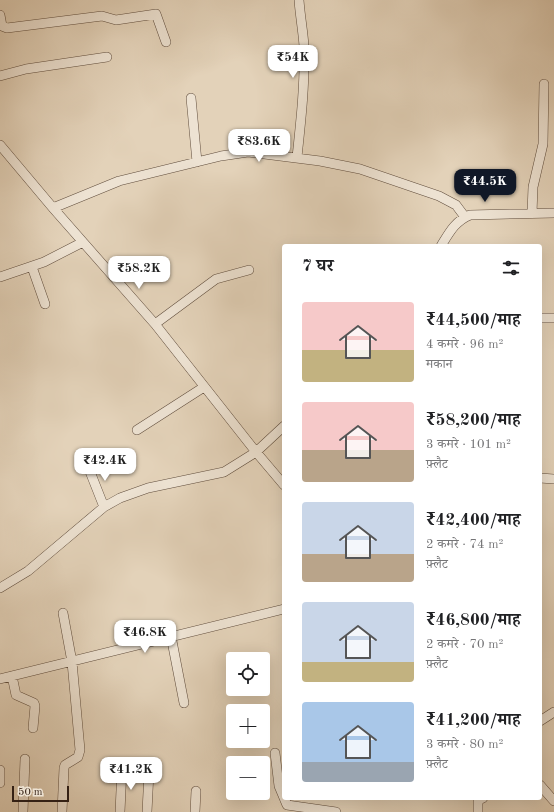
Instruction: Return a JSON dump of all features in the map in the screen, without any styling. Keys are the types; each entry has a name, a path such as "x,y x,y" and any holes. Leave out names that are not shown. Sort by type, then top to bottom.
{"street":[{"path":"297,158 303,103 304,71 304,45 299,0"},
{"path":"0,15 2,26 7,28 102,16 116,20 156,14 160,20 166,42"},
{"path":"0,76 26,69 107,57"},
{"path":"532,213 533,187 544,144 544,84"},
{"path":"191,98 197,162"},
{"path":"0,145 155,324 282,483"},
{"path":"53,208 119,181 234,153 248,152 297,158 360,169 428,192 450,202 456,205 465,217"},
{"path":"442,244 454,226 465,217 476,214 554,213"},
{"path":"0,277 32,267 83,242"},
{"path":"32,267 45,304"},
{"path":"155,324 216,279 249,270"},
{"path":"542,318 554,318"},
{"path":"137,430 204,387"},
{"path":"0,588 28,571 104,507 120,498 148,488 224,472 256,452 282,428"},
{"path":"87,464 104,507"},
{"path":"542,478 554,479"},
{"path":"0,679 282,609"},
{"path":"62,812 64,768 65,765 78,757 80,750 72,662 63,613"},
{"path":"172,636 184,703"},
{"path":"12,676 16,695 34,703 33,728"},
{"path":"542,720 554,712"},
{"path":"274,753 282,796"},
{"path":"23,812 25,759"},
{"path":"120,812 122,768"},
{"path":"0,770 0,783"},
{"path":"147,812 149,772"},
{"path":"542,787 554,801"},
{"path":"195,812 196,791"},
{"path":"478,800 478,812"},
{"path":"286,808 336,812"}]}
